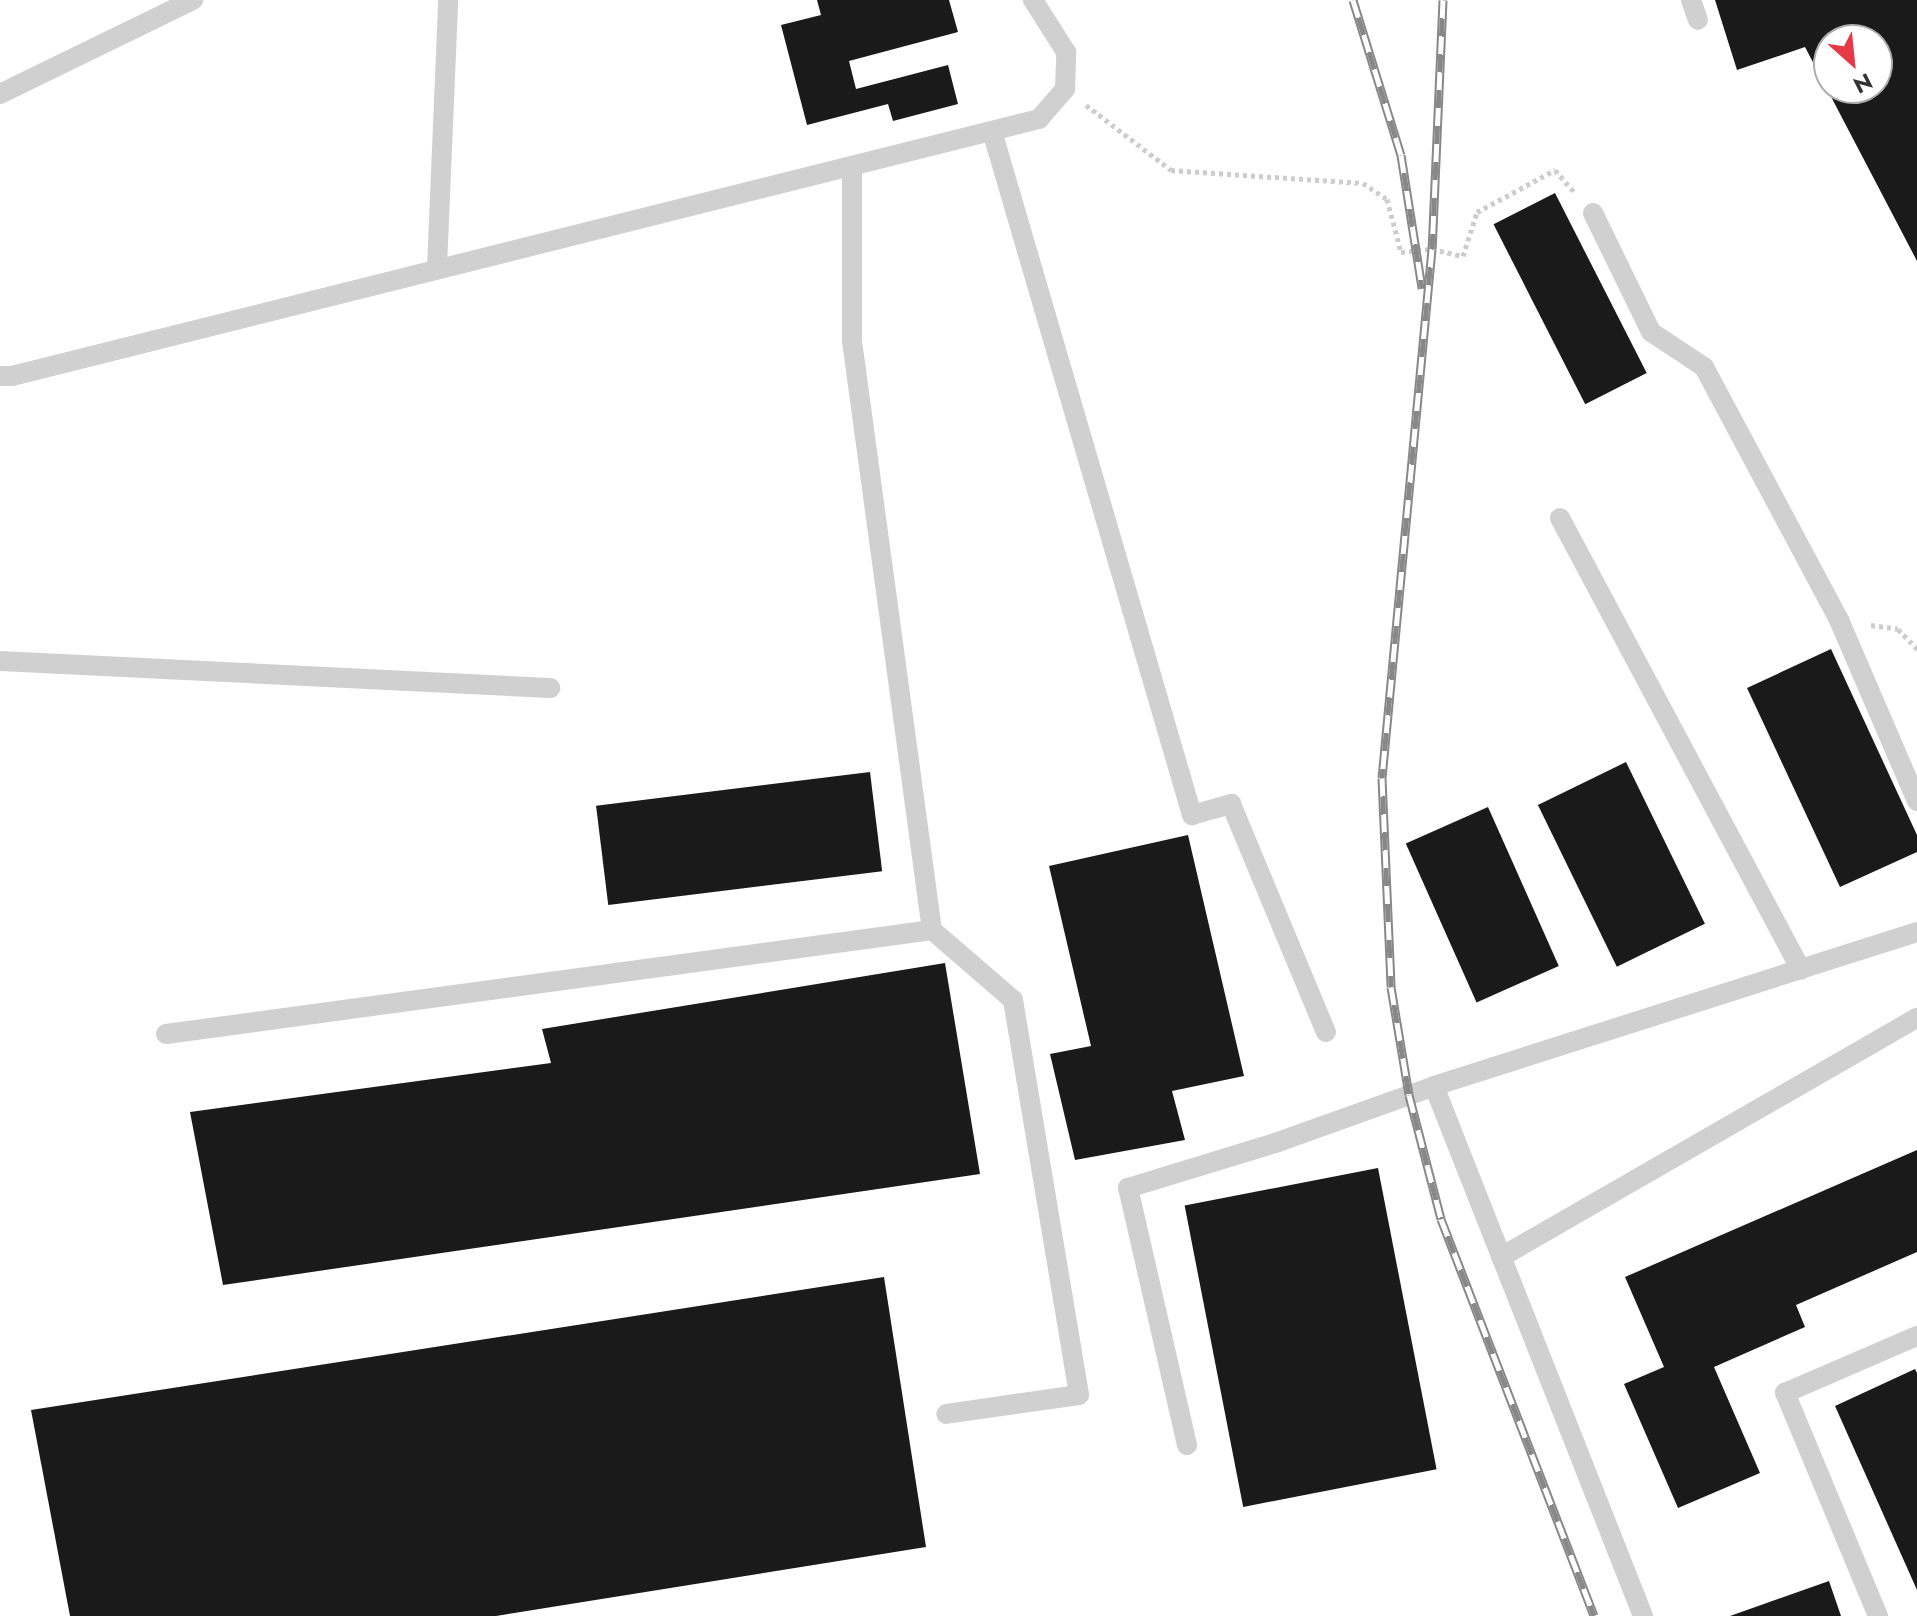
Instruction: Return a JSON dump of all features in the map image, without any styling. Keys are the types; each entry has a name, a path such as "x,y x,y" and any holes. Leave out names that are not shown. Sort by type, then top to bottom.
{"lane":[{"path":"0,94 193,0"},
{"path":"437,268 448,0"},
{"path":"0,376 12,376 1039,119 1065,89 1066,52 1033,0"},
{"path":"1691,0 1698,20"},
{"path":"992,131 1192,815 1231,804 1326,1032"},
{"path":"852,167 852,341 932,930 1013,1000 1079,1395 946,1414"},
{"path":"1593,213 1651,332 1704,367 1839,620 1917,801"},
{"path":"1560,518 1801,970"},
{"path":"0,661 550,688"},
{"path":"166,1034 932,930"},
{"path":"1187,1445 1128,1188 1278,1142 1434,1086 1917,932"},
{"path":"1501,1257 1917,1018"},
{"path":"1434,1086 1643,1616"},
{"path":"1878,1616 1785,1393 1917,1336"}],"path":[{"path":"1065,89 1171,170 1363,183 1387,199 1401,252 1432,249 1463,256 1477,212 1555,170 1593,213"},
{"path":"1839,620 1898,629 1917,649"}],"building":[{"path":"817,0 949,0 958,32 849,61 856,89 948,65 958,104 893,121 888,104 807,125 781,25 821,15"},
{"path":"1715,0 1917,0 1917,261 1835,104 1893,104 1893,24 1813,24 1813,62 1805,47 1737,70"},
{"path":"1555,193 1647,373 1585,404 1494,224"},
{"path":"1831,649 1917,835 1917,852 1840,887 1747,688"},
{"path":"1626,762 1705,924 1617,967 1538,805"},
{"path":"870,772 882,871 608,905 596,806"},
{"path":"1488,807 1559,966 1477,1003 1406,844"},
{"path":"1188,835 1244,1076 1172,1091 1185,1140 1075,1160 1050,1054 1091,1046 1049,866"},
{"path":"945,963 980,1174 223,1285 190,1112 551,1063 542,1029"},
{"path":"1917,1150 1917,1252 1796,1305 1805,1327 1714,1367 1760,1473 1678,1508 1624,1384 1664,1367 1625,1277"},
{"path":"1378,1168 1437,1469 1243,1507 1185,1206"},
{"path":"884,1277 926,1547 496,1616 70,1616 31,1410"},
{"path":"1915,1369 1917,1373 1917,1590 1835,1406"},
{"path":"1829,1581 1841,1616 1730,1616"}],"railway":[{"path":"1353,0 1401,155 1422,288"},
{"path":"1443,0 1432,249 1382,778 1391,987 1409,1095 1441,1219 1594,1616"}]}
